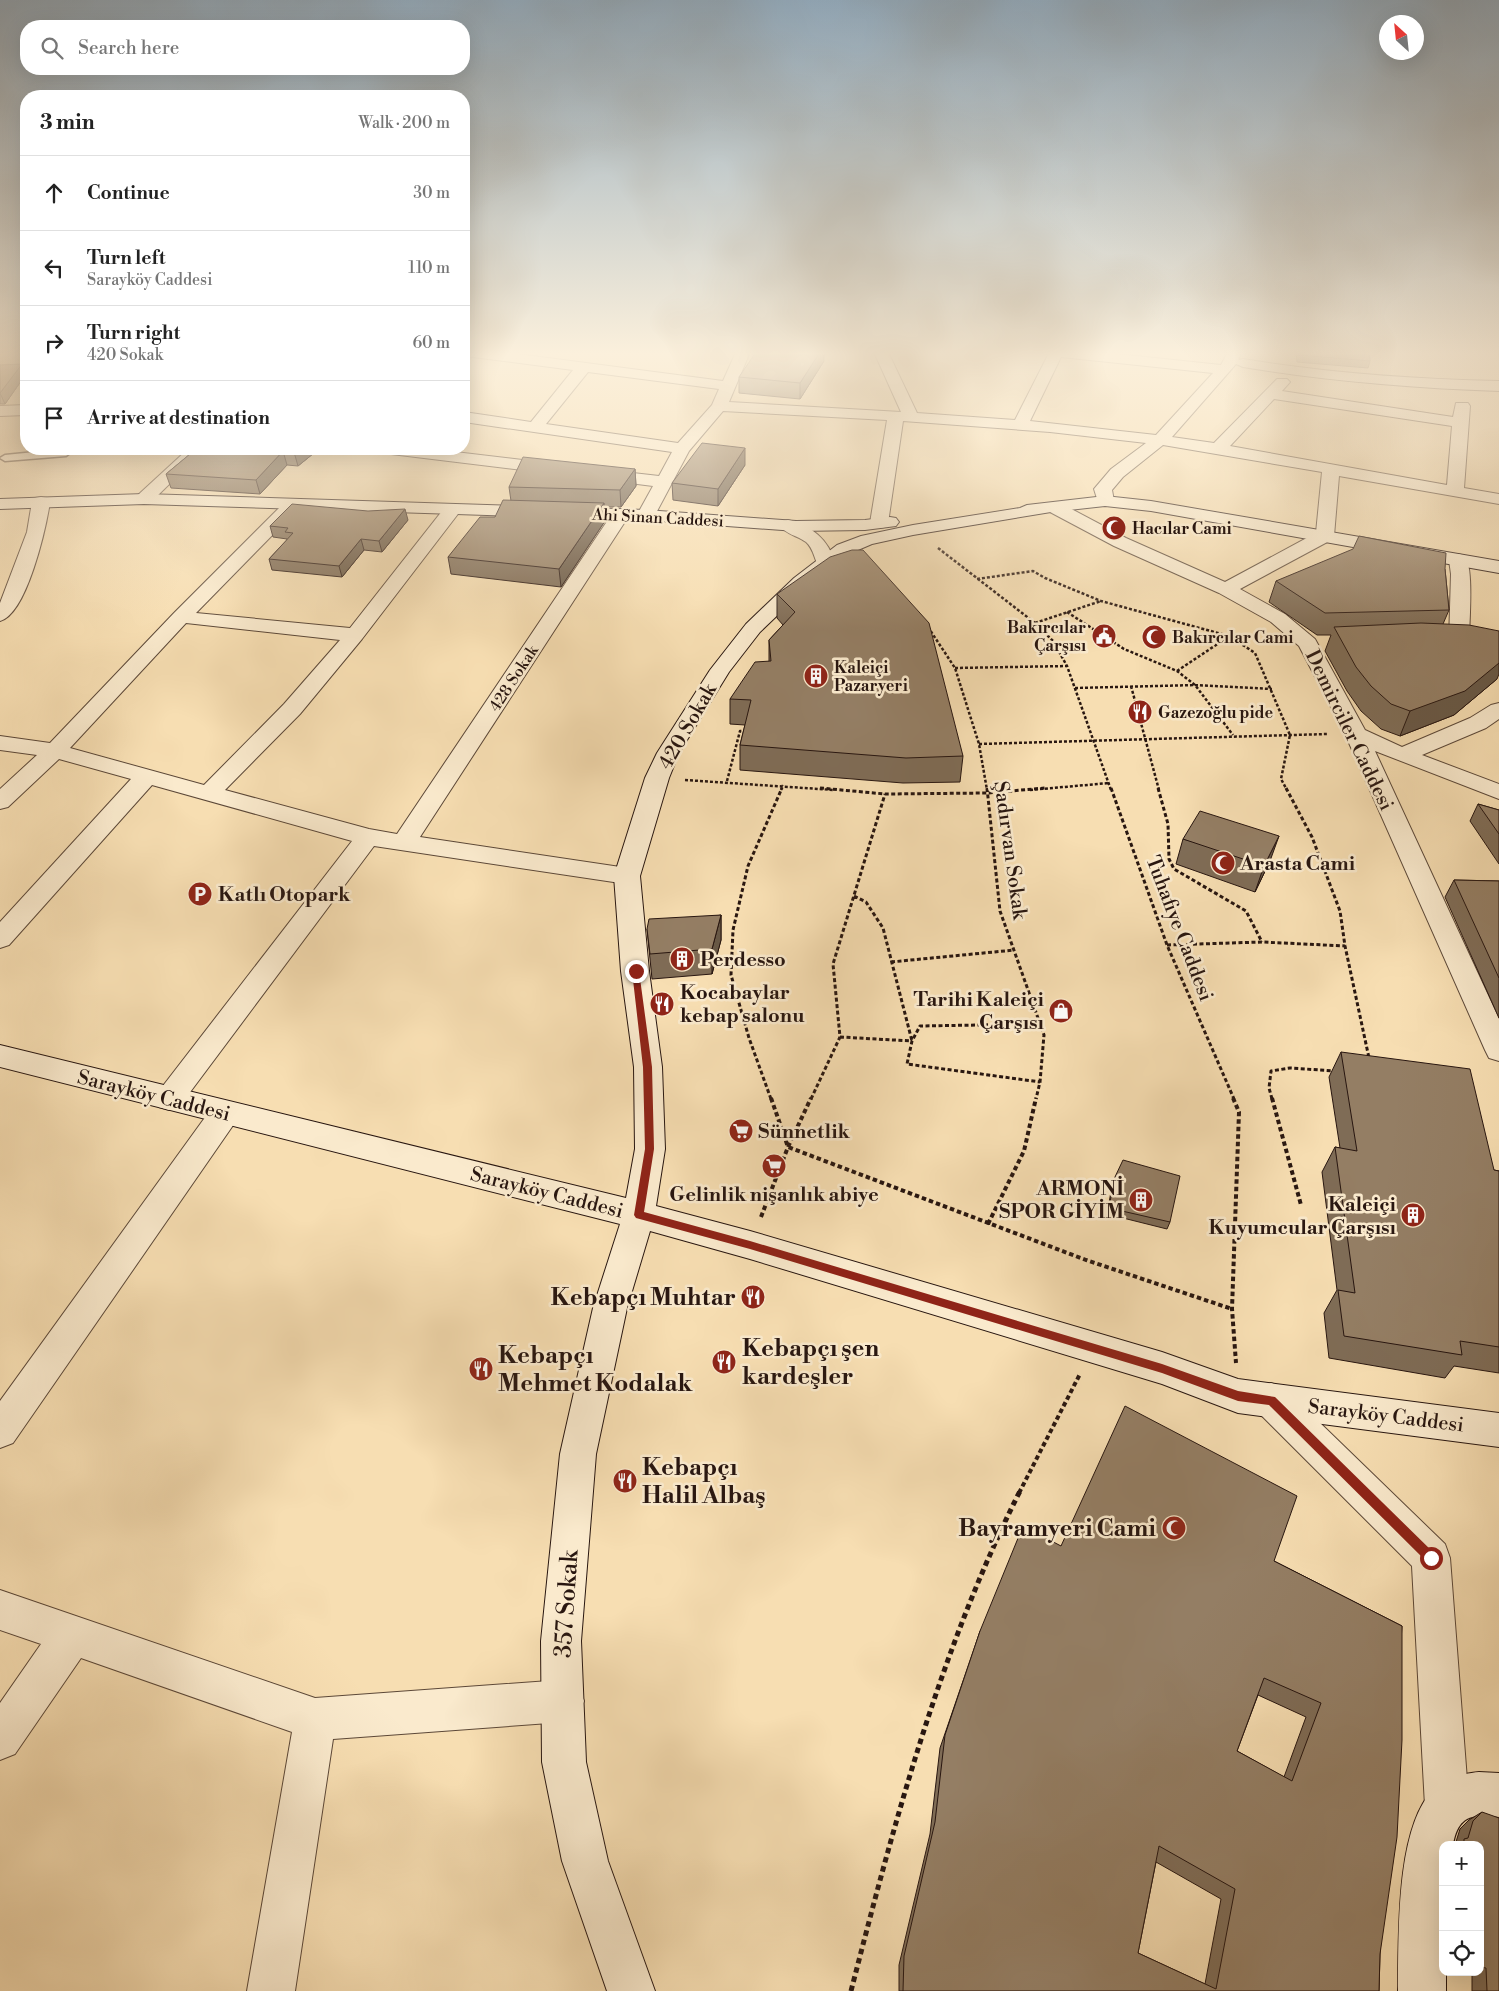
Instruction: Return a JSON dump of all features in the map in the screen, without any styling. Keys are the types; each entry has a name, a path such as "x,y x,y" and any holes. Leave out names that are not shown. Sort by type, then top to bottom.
{"street":[{"path":"660,445 682,448"},
{"path":"646,515 685,445"},
{"path":"879,523 897,445"},
{"path":"1105,501 1103,489 1117,473 1154,445"},
{"path":"1188,445 1499,499"},
{"path":"1217,450 1222,445"},
{"path":"1455,492 1459,445"},
{"path":"144,498 191,455"},
{"path":"441,455 664,482"},
{"path":"1226,590 1325,536 1331,470"},
{"name":"Ahi Sinan Caddesi","path":"0,504 144,498 292,505 646,515 788,525 865,525 1105,501 1180,510 1499,567"},
{"path":"0,615 11,602 36,532 41,502"},
{"path":"0,802 55,751 181,617 292,505"},
{"name":"420 Sokak","path":"639,1215 650,1149 648,1067 627,876 657,778 668,753 725,663 753,628 801,582 844,549 867,540 914,530 1050,508"},
{"name":"Demirciler Caddesi","path":"1050,508 1226,590 1278,618 1318,643 1356,734 1499,1050"},
{"path":"210,792 292,708 355,635 452,510"},
{"name":"428 Sokak","path":"404,842 621,514"},
{"path":"788,525 810,536 820,545 826,563"},
{"path":"1458,560 1460,574 1458,642"},
{"path":"181,617 355,635"},
{"path":"1402,755 1478,724 1499,710"},
{"path":"1356,734 1402,755 1499,792"},
{"path":"0,743 55,751 146,777 210,792 368,837 627,876"},
{"path":"0,939 146,777"},
{"path":"169,1099 368,837"},
{"name":"Sarayköy Caddesi","path":"0,1056 639,1215 750,1245 1162,1368 1255,1398 1499,1430"},
{"path":"0,1431 225,1113"},
{"name":"357 Sokak","path":"631,1991 584,1861 564,1762 561,1641 578,1454 610,1308 639,1215"},
{"path":"1255,1398 1431,1558 1447,1806"},
{"path":"0,1610 314,1719 563,1701"},
{"path":"0,1739 73,1634"},
{"path":"272,1991 314,1719"},
{"path":"1422,1991 1424,1906 1429,1849 1436,1825 1447,1806 1472,1793 1499,1795"}],"lane":[{"path":"5,458 42,455"}],"path":[{"name":"Tuhafiye Caddesi","path":"934,545 1035,623 1053,641 1067,666 1167,945 1239,1112 1232,1309 1255,1398"},
{"path":"977,578 1033,571 1044,578 1101,601 1229,636 1255,653 1290,735 1281,780 1312,837 1340,911 1345,946 1370,1062"},
{"path":"1035,623 1101,601"},
{"path":"1067,612 1124,649 1177,671 1195,685 1233,736"},
{"name":"Şadırvan Sokak","path":"922,620 938,640 955,668 979,744 988,792 1000,911 1044,1035 1040,1082 1024,1151 988,1224"},
{"path":"1177,671 1229,636"},
{"path":"929,640 938,640"},
{"path":"955,668 1067,666"},
{"path":"1075,688 1195,685 1272,690"},
{"path":"1131,686 1168,824 1169,859 1174,870 1246,911 1262,942"},
{"path":"727,781 740,731 750,731"},
{"path":"979,744 1144,738 1356,734"},
{"path":"657,778 727,781 885,794 988,792 1109,783"},
{"path":"784,785 748,866 733,930 730,975 749,1038 788,1147 1086,1260 1232,1309"},
{"path":"750,1245 788,1147 840,1037 833,964 885,794"},
{"path":"854,896 866,902 883,928 912,1041"},
{"path":"1167,945 1262,942 1345,946"},
{"path":"891,962 1014,950"},
{"path":"1040,1024 920,1026 912,1041 907,1064 1040,1082"},
{"path":"840,1037 912,1041"},
{"path":"1301,1205 1269,1088 1271,1071 1290,1068 1344,1072"},
{"path":"851,1991 919,1739 961,1621 1016,1499 1084,1367"}],"building":[{"path":"701,445 745,448 718,489 672,483"},
{"path":"189,455 279,455 256,480 166,474"},
{"path":"523,457 635,469 620,490 509,487"},
{"path":"503,500 604,503 559,569 448,557 480,517 495,517"},
{"path":"292,504 368,511 405,509 379,541 361,539 339,566 269,559 293,533 285,532 288,528 270,526"},
{"path":"1359,536 1446,553 1445,569 1449,610 1325,613 1276,581 1353,549"},
{"path":"852,550 863,550 929,623 963,756 906,758 740,745 751,700 730,699 755,662 771,661 769,640 795,612 777,594 830,557"},
{"path":"1421,623 1469,625 1499,631 1499,663 1465,691 1410,711 1391,704 1371,686 1356,667 1334,627"},
{"path":"1478,804 1499,810 1499,834"},
{"path":"1200,811 1279,836 1264,866 1183,839"},
{"path":"1454,880 1499,881 1499,978"},
{"path":"721,915 712,949 650,954 647,929 649,919"},
{"path":"1341,1052 1470,1069 1494,1170 1499,1171 1499,1347 1460,1341 1462,1355 1344,1336 1338,1290 1355,1293 1335,1147 1357,1151"},
{"name":"ARMONİ SPOR GİYİM","path":"1123,1160 1180,1176 1170,1222 1109,1208 1114,1179"},
{"path":"1125,1406 1297,1496 1274,1561 1402,1626 1402,1740 1397,1837 1380,1954 1379,1991 903,1991 904,1956 935,1822 945,1735 980,1631 1023,1526 1061,1546","holes":["1264,1678 1321,1703 1292,1781 1237,1751","1159,1846 1235,1889 1216,1989 1138,1953"]},
{"path":"1482,1812 1499,1818 1499,1991 1487,1991 1486,1968 1484,1968 1484,1841 1464,1841 1464,1839 1468,1838 1473,1821"}],"place":[{"name":"Hacılar Cami","path":"1114,528"},
{"name":"Bakırcılar Çarşısı","path":"1104,636"},
{"name":"Bakırcılar Cami","path":"1154,637"},
{"name":"Kaleiçi Pazaryeri","path":"816,676"},
{"name":"Gazezoğlu pide","path":"1140,712"},
{"name":"Arasta Cami","path":"1223,863"},
{"name":"Katlı Otopark","path":"200,894"},
{"name":"Perdesso","path":"682,959"},
{"name":"Kocabaylar kebap salonu","path":"662,1004"},
{"name":"Tarihi Kaleiçi Çarşısı","path":"1061,1011"},
{"name":"Sünnetlik","path":"741,1131"},
{"name":"Gelinlik nişanlık abiye","path":"774,1166"},
{"name":"ARMONİ SPOR GİYİM","path":"1141,1200"},
{"name":"Kaleiçi Kuyumcular Çarşısı","path":"1413,1215"},
{"name":"Kebapçı Muhtar","path":"753,1297"},
{"name":"Kebapçı şen kardeşler","path":"724,1362"},
{"name":"Kebapçı Mehmet Kodalak","path":"481,1369"},
{"name":"Kebapçı Halil Albaş","path":"625,1481"},
{"name":"Bayramyeri Cami","path":"1174,1528"}],"route":[{"path":"636,971 648,1067 650,1149 639,1215 750,1245 1162,1368 1238,1396 1271,1400 1431,1558"}]}
